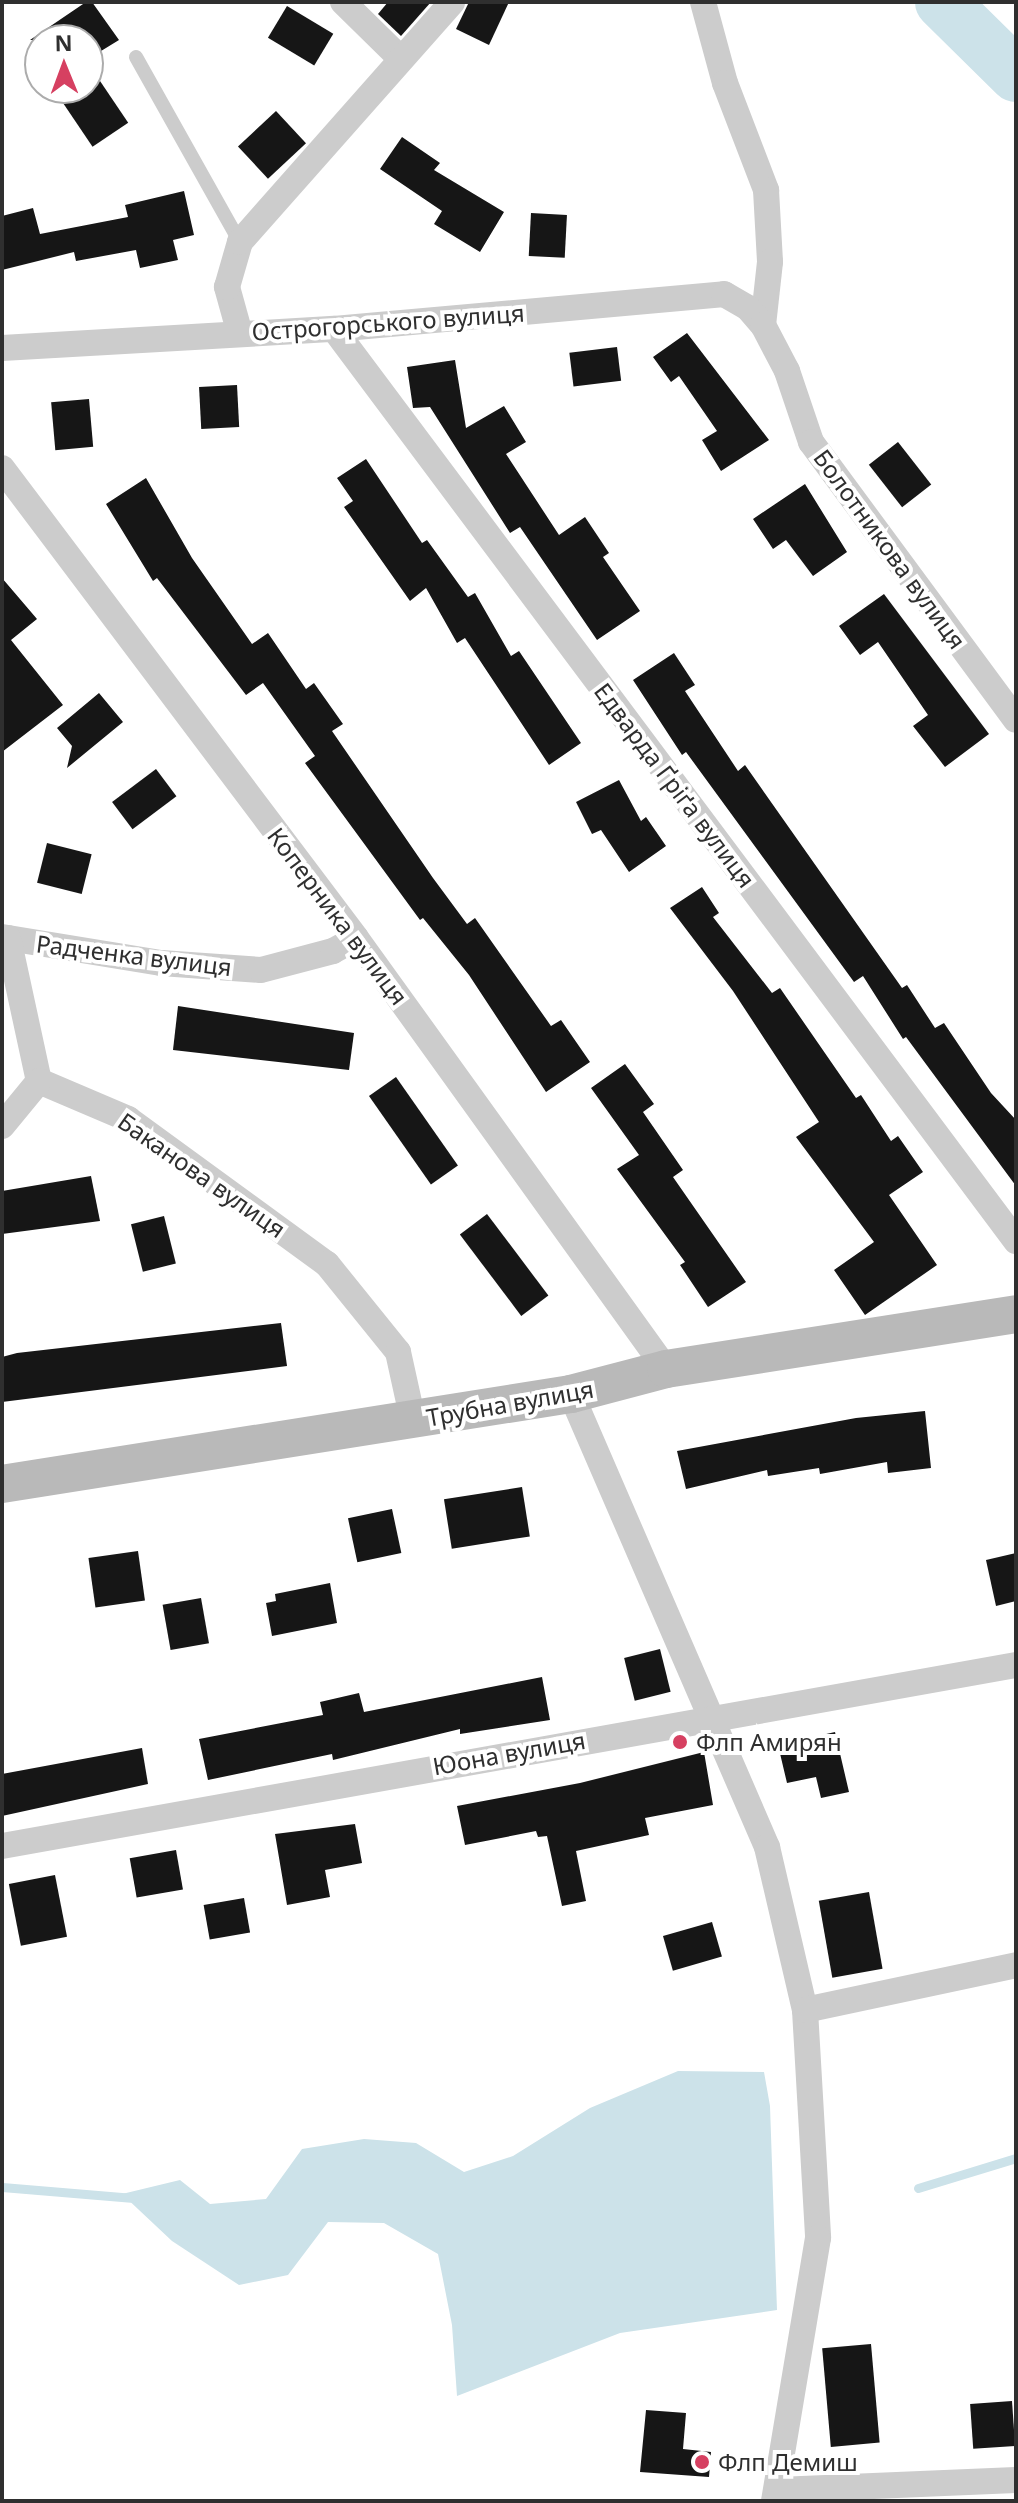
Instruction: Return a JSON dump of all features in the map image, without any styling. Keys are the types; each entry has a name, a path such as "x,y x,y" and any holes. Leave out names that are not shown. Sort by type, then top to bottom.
{"street":[{"path":"343,2 401,59"},
{"path":"240,334 227,287 240,242 452,2"},
{"path":"703,2 725,83 766,190 770,262 763,325"},
{"name":"Острогорського вулиця","path":"2,348 334,329 724,294 748,308 763,325"},
{"name":"Болотникова вулиця","path":"763,325 787,371 811,442 1016,720"},
{"name":"Едварда Ґріґа вулиця","path":"334,329 1016,1241"},
{"name":"Коперника вулиця","path":"2,468 356,938 666,1369"},
{"path":"2,1126 39,1081 5,938"},
{"name":"Радченка вулиця","path":"5,938 161,963 261,970 333,951 356,938"},
{"name":"Баканова вулиця","path":"39,1081 128,1119 327,1264 398,1352 413,1420"},
{"name":"Трубна вулиця","path":"2,1484 571,1394 666,1369 1016,1314"},
{"path":"571,1394 767,1847 805,2010 818,2238 776,2496 1016,2480"},
{"name":"Юона вулиця","path":"2,1846 711,1716 1016,1665"},
{"path":"805,2010 1016,1965"}],"lane":[{"path":"136,57 240,242"}],"water":[{"path":"678,2071 764,2072 770,2106 777,2310 620,2333 457,2396 452,2325 438,2254 384,2223 328,2222 288,2275 239,2285 172,2241 122,2194 180,2180 210,2204 266,2199 302,2149 364,2139 416,2143 464,2172 513,2156 590,2108"}],"building":[{"path":"86,2 92,2 119,40 104,49 104,24 54,24"},
{"path":"388,2 431,2 401,36 378,14"},
{"path":"469,2 509,2 489,45 456,29"},
{"path":"287,6 333,34 314,66 268,38"},
{"path":"104,87 128,123 93,147 64,104 104,104"},
{"path":"276,111 306,143 268,179 238,146"},
{"path":"402,137 440,163 434,170 504,212 480,252 434,224 442,211 380,169"},
{"path":"184,191 194,235 173,240 178,260 140,268 136,250 76,261 74,252 2,270 2,216 33,208 40,234 128,217 125,205"},
{"path":"531,213 567,215 565,258 529,256"},
{"path":"687,333 769,440 721,471 702,440 717,431 679,376 671,382 653,357"},
{"path":"617,347 621,381 574,387 569,353"},
{"path":"455,360 466,428 504,406 526,442 506,454 559,535 585,517 609,553 603,557 640,611 597,640 520,527 510,533 430,407 413,408 407,367"},
{"path":"237,385 239,427 201,429 199,387"},
{"path":"89,399 93,447 55,450 51,402"},
{"path":"898,442 931,485 902,507 869,465"},
{"path":"366,459 422,543 427,540 468,597 475,593 511,656 519,651 581,743 549,765 465,638 457,643 426,588 410,601 344,507 353,501 337,478"},
{"path":"146,478 192,558 252,644 268,633 306,689 314,683 343,724 332,731 433,878 467,924 475,918 551,1026 561,1020 590,1062 546,1092 469,975 423,918 420,920 305,763 315,756 263,683 246,695 157,578 153,581 106,504"},
{"path":"805,484 847,552 813,576 786,540 773,549 753,519"},
{"path":"2,578 37,619 11,640 63,705 2,752"},
{"path":"884,594 989,734 945,767 913,726 928,715 878,642 860,655 839,626"},
{"path":"674,653 695,685 685,691 738,771 745,765 902,988 907,985 935,1028 944,1023 991,1093 1016,1120 1016,1186 906,1037 903,1039 863,976 854,982 686,752 682,755 633,680"},
{"path":"99,693 123,722 67,768 72,746 57,728"},
{"path":"156,769 176,796 133,829 112,802"},
{"path":"619,780 641,821 646,817 666,846 629,872 601,830 592,834 576,802"},
{"path":"47,843 92,854 82,894 37,883"},
{"path":"702,887 719,913 713,917 772,993 780,988 856,1098 861,1095 891,1141 898,1136 923,1172 889,1195 937,1265 865,1315 834,1270 874,1242 796,1137 819,1122 733,991 670,908"},
{"path":"178,1006 354,1033 349,1070 173,1050"},
{"path":"625,1064 654,1104 643,1112 683,1170 673,1177 746,1282 708,1307 680,1265 685,1262 617,1169 639,1155 591,1088"},
{"path":"396,1077 458,1165 431,1184 369,1096"},
{"path":"91,1176 100,1221 2,1234 2,1191"},
{"path":"487,1214 548,1295 521,1316 460,1234"},
{"path":"164,1216 176,1264 143,1272 131,1224"},
{"path":"281,1323 287,1366 2,1402 2,1357"},
{"path":"925,1411 931,1468 888,1473 887,1462 820,1474 819,1468 768,1476 767,1470 686,1489 677,1451 856,1418"},
{"path":"522,1487 530,1536 452,1549 444,1499"},
{"path":"392,1509 401,1553 357,1562 348,1518"},
{"path":"138,1551 145,1601 95,1607 88,1558"},
{"path":"1016,1553 1016,1601 996,1606 986,1560"},
{"path":"330,1583 337,1623 272,1636 266,1603 276,1601 275,1594"},
{"path":"201,1598 209,1643 171,1650 163,1605"},
{"path":"660,1649 671,1692 635,1701 624,1658"},
{"path":"542,1677 550,1720 460,1734 460,1729 333,1760 332,1754 208,1780 199,1739 323,1715 320,1702 359,1693 364,1712"},
{"path":"835,1732 849,1792 821,1798 816,1777 787,1783 778,1745"},
{"path":"142,1748 148,1784 2,1816 2,1774"},
{"path":"704,1752 713,1805 645,1818 649,1835 576,1851 586,1901 562,1906 547,1836 538,1837 536,1831 465,1845 457,1806 580,1783"},
{"path":"355,1824 362,1863 325,1870 330,1897 287,1905 275,1834"},
{"path":"176,1850 183,1889 137,1898 130,1858"},
{"path":"55,1875 67,1937 21,1946 9,1884"},
{"path":"869,1892 883,1969 832,1978 819,1901"},
{"path":"244,1898 250,1932 210,1940 204,1905"},
{"path":"712,1922 722,1957 673,1971 663,1936"},
{"path":"871,2344 880,2443 831,2447 822,2348"},
{"path":"1012,2401 1015,2446 973,2449 970,2404"},
{"path":"646,2410 686,2413 683,2449 711,2452 709,2477 640,2472"}],"waterway":[{"path":"942,2 1016,75"},
{"path":"918,2188 1016,2158"},
{"path":"2,2187 134,2198"}],"place":[{"name":"Флп Амирян","path":"680,1742"},
{"name":"Флп Демиш","path":"702,2462"}]}
